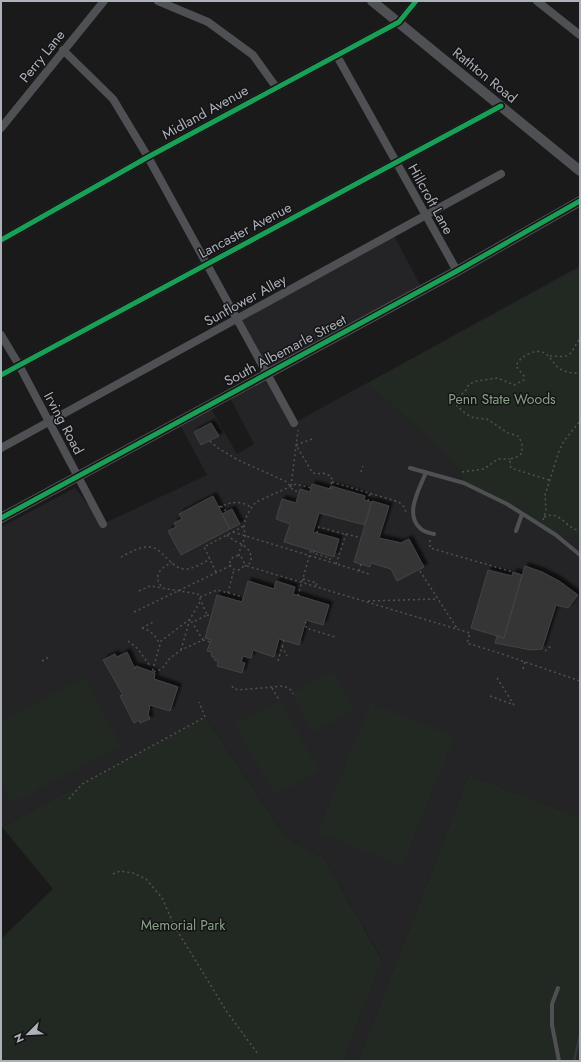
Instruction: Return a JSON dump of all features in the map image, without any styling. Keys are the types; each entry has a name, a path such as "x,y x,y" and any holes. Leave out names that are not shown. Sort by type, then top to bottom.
{"street":[{"name":"Perry Lane","path":"1,128 104,1"},
{"path":"158,1 208,22 253,55 276,88"},
{"name":"Rathton Road","path":"372,1 580,171"},
{"name":"Midland Avenue","path":"1,240 148,157 399,22 416,1"},
{"path":"537,1 580,35"},
{"path":"63,50 113,99 148,157 296,426"},
{"name":"Hillcroft Lane","path":"337,56 457,271"},
{"name":"Lancaster Avenue","path":"1,375 501,106"},
{"name":"Sunflower Alley","path":"1,448 501,174"},
{"name":"South Albemarle Street","path":"1,518 457,271 580,202"},
{"name":"Irving Road","path":"1,335 19,365 103,524"}],"lane":[{"path":"410,468 464,483 507,504 556,535 580,555"},
{"path":"426,472 416,499 413,515 419,528 434,534"},
{"path":"516,531 522,514"},
{"path":"558,988 552,1004 552,1025 559,1061"}],"path":[{"path":"462,472 484,469 498,459 510,459 517,457 522,453 522,443 518,436 508,433 487,419 474,418 466,414 457,406 457,398 466,392 469,384 477,380 498,378 514,385 521,383 524,380 524,376 516,366 522,358 533,352 544,353 550,356 565,357 571,353 576,343 580,339"},
{"path":"550,356 558,368 564,371 580,373"},
{"path":"580,421 561,446 545,494 546,511 544,517 548,516 560,518 574,530 580,530"},
{"path":"291,486 296,445 296,426"},
{"path":"296,445 312,439"},
{"path":"210,441 218,448 238,460 287,482 293,490 299,492"},
{"path":"296,445 310,469 316,474 317,478"},
{"path":"510,459 511,468 549,480"},
{"path":"361,472 362,466"},
{"path":"316,474 323,473 331,476 332,482 330,489"},
{"path":"332,482 399,502 404,507 407,514"},
{"path":"239,556 245,536 244,526 246,518 252,507 260,500 296,484 311,488"},
{"path":"368,501 370,493"},
{"path":"227,512 220,507 237,501 252,507"},
{"path":"216,572 204,547 244,526"},
{"path":"317,533 319,527 361,538"},
{"path":"233,532 369,574"},
{"path":"336,564 345,534"},
{"path":"227,535 231,539 242,544 248,550 251,562 246,566"},
{"path":"427,539 431,540 430,548 513,572"},
{"path":"121,557 141,548 150,547 158,550 172,563 181,568 188,569 210,559"},
{"path":"298,596 311,550"},
{"path":"314,551 313,553 330,558 330,562"},
{"path":"239,556 243,560 243,565"},
{"path":"230,566 232,557 239,556"},
{"path":"161,587 157,576 159,571 172,563"},
{"path":"359,571 361,564"},
{"path":"243,565 470,633 467,643 580,681"},
{"path":"230,566 234,569 240,569 243,565"},
{"path":"134,612 230,566"},
{"path":"228,593 234,569"},
{"path":"420,571 458,630"},
{"path":"303,579 317,583 316,586"},
{"path":"139,592 150,586 198,594 207,615"},
{"path":"200,597 217,590 244,597"},
{"path":"366,602 438,599"},
{"path":"181,650 190,619 201,600"},
{"path":"192,622 207,615 211,616"},
{"path":"190,619 203,640"},
{"path":"190,619 161,641 152,672 162,669 170,658 181,650 203,640 210,642"},
{"path":"155,621 142,628 154,634 160,644"},
{"path":"305,622 308,623 306,628 335,637"},
{"path":"278,661 284,640"},
{"path":"128,641 138,649 150,666"},
{"path":"282,646 287,656"},
{"path":"545,652 551,646"},
{"path":"42,661 49,657"},
{"path":"523,669 525,662"},
{"path":"490,696 514,705 497,678"},
{"path":"232,686 238,690 284,686 291,690 293,694"},
{"path":"272,687 279,700"},
{"path":"69,800 82,784 205,717 199,702"},
{"path":"113,874 120,871 133,873 146,879 158,893 162,898 175,927 227,1012 258,1054"}],"shaded area":[{"path":"393,234 423,290 268,373 294,423 580,266 580,818 469,775 358,1061 343,1061 382,959 324,858 285,837 205,717 2,827 1,527 75,488 103,524 207,475 178,421 209,405 237,454 254,444 228,394 267,373 238,319"}],"green space":[{"name":"Penn State Woods","path":"580,268 580,536 556,535 507,504 464,483 462,472 435,443 368,383"},
{"path":"333,671 354,710 313,732 292,694"},
{"path":"85,677 121,746 12,803 1,781 1,721"},
{"path":"280,700 319,771 275,795 235,724"},
{"path":"371,703 454,737 402,866 318,832"},
{"name":"Memorial Park","path":"205,717 285,837 324,858 382,960 343,1061 1,1061 1,939 53,889 2,827"},
{"path":"469,775 580,818 580,1061 358,1061"}],"building":[{"path":"211,423 219,436 201,445 194,432"},
{"path":"312,484 330,489 331,486 365,496 364,500 371,502 365,525 319,513 313,532 339,539 334,557 284,542 290,524 276,519 282,499 296,503 300,489 310,492"},
{"path":"213,496 230,529 181,555 168,531 176,527 174,523 182,519 179,514"},
{"path":"372,501 389,506 379,538 401,543 409,539 424,567 397,581 391,569 371,563 370,567 354,562"},
{"path":"232,509 240,524 230,529 222,514"},
{"path":"525,566 542,572 559,581 578,595 568,608 556,605 542,649 531,650 495,643 497,636 504,638"},
{"path":"488,570 512,576 513,572 522,575 504,638 471,628"},
{"path":"248,581 274,589 276,581 295,587 293,594 329,605 323,625 306,620 299,645 279,639 274,657 253,650 251,658 243,656 241,662 245,663 242,673 217,666 218,661 214,660 214,657 211,656 212,652 207,651 211,640 205,638 217,595 242,602"},
{"path":"127,652 135,669 136,666 155,673 154,679 178,687 170,711 150,705 148,714 150,719 140,723 139,720 134,723 120,696 123,695 103,660 115,654 117,657"}],"waterway":[{"path":"574,1061 580,1035"}],"cycle path":[{"path":"1,240 148,157 399,22 416,1"},
{"path":"1,375 501,106"},
{"path":"1,518 457,271 580,201"}]}
